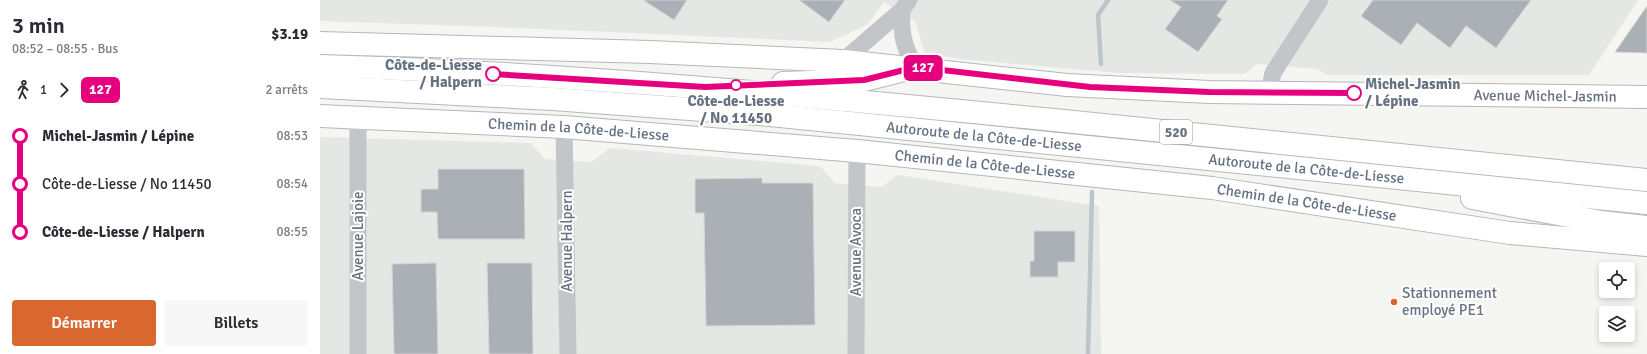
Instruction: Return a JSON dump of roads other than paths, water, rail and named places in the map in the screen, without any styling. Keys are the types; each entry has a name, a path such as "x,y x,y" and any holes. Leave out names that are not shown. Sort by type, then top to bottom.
{"main road":[{"path":"320,43 650,52 843,61 916,67"},
{"name":"Autoroute de la Côte-de-Liesse","path":"320,66 503,74 705,87 926,107 1647,180"},
{"name":"Avenue Michel-Jasmin","path":"916,67 1090,87 1209,92 1647,97"},
{"path":"705,87 864,80 916,67"},
{"name":"Autoroute de la Côte-de-Liesse","path":"320,87 553,99 762,115 1647,203"},
{"name":"Chemin de la Côte-de-Liesse","path":"320,116 564,127 857,151 1212,188 1490,230 1647,245"},
{"path":"1331,171 1601,222 1647,227"}],"street":[{"path":"1269,92 1273,73 1320,0"},
{"path":"843,61 906,5"},
{"path":"906,5 901,30 905,48 916,67"},
{"name":"Avenue Lajoie","path":"358,117 358,354"},
{"name":"Avenue Halpern","path":"564,127 568,354"},
{"name":"Avenue Avoca","path":"856,354 857,151"}],"waterway":[{"path":"1101,64 1098,15 1108,0"},
{"path":"1088,354 1092,192"}],"place":[{"name":"Côte-de-Liesse / Halpern","path":"493,74"},
{"name":"Côte-de-Liesse / No 11450","path":"736,85"},
{"name":"Michel-Jasmin / Lépine","path":"1354,93"},
{"name":"Stationnement employé PE1","path":"1394,302"}]}
